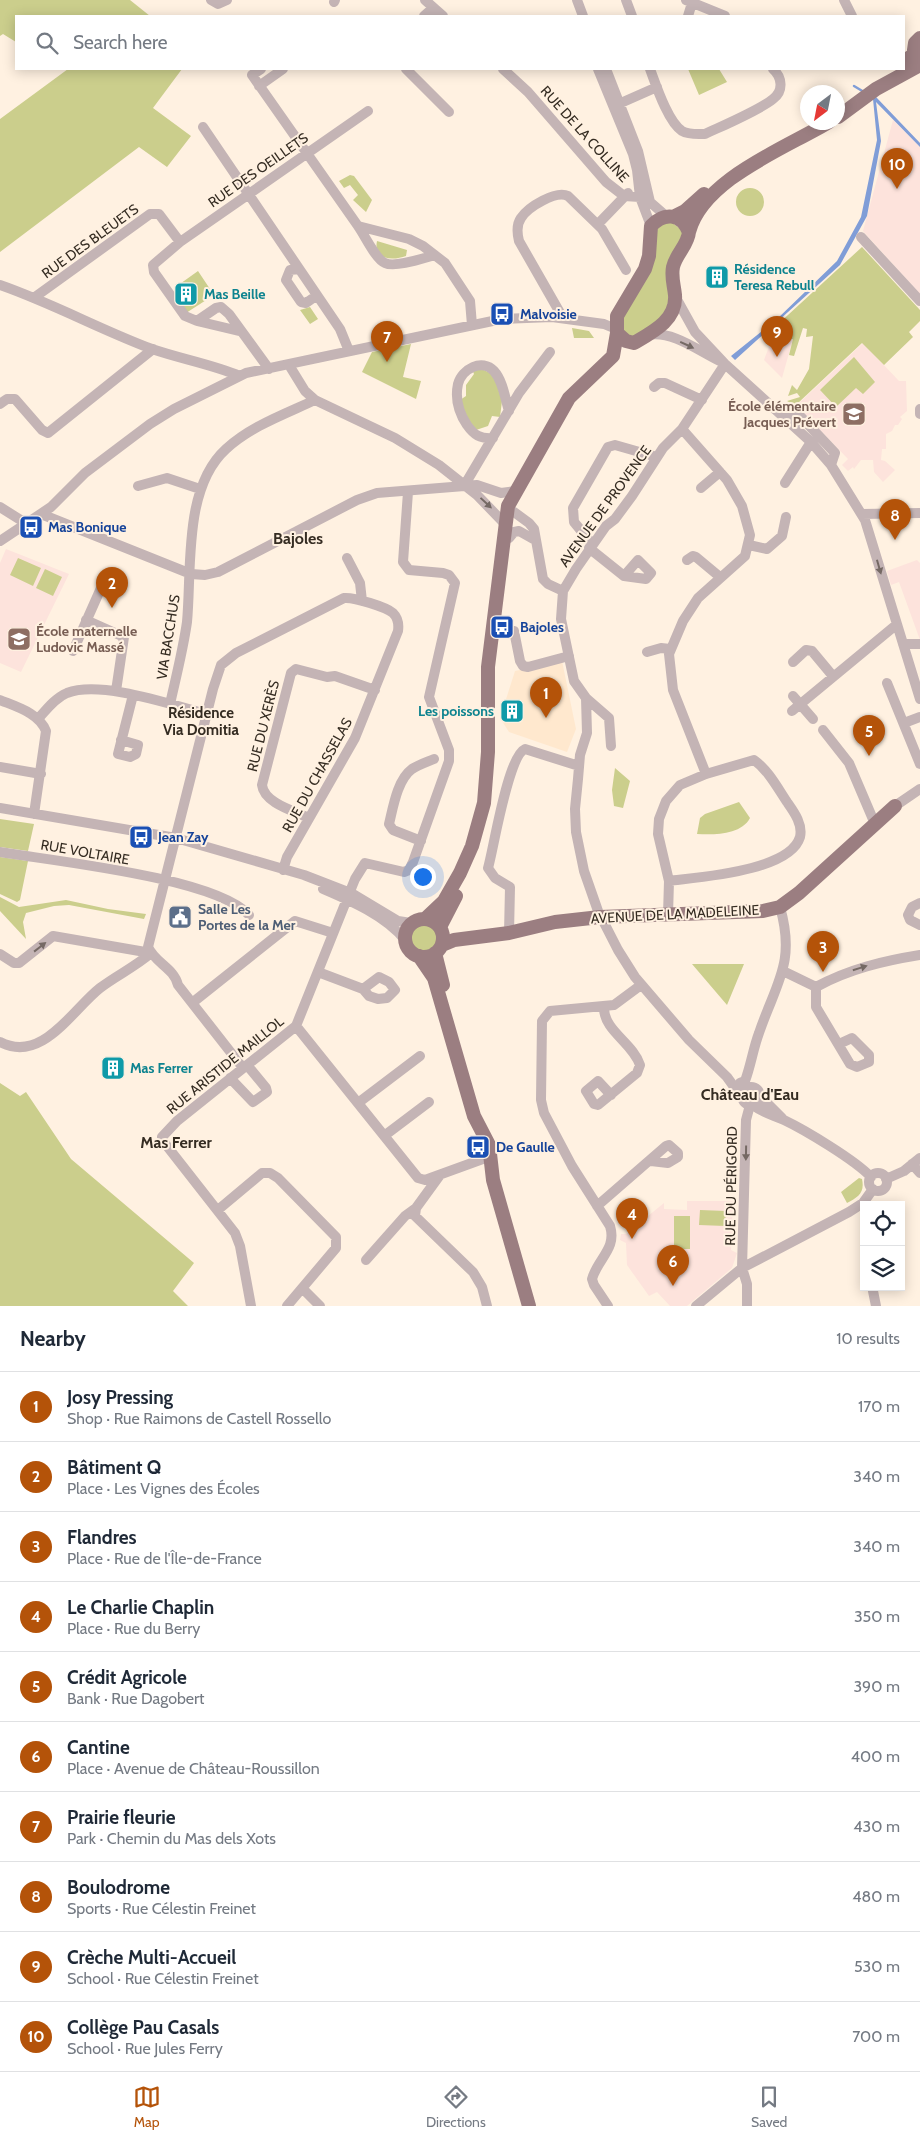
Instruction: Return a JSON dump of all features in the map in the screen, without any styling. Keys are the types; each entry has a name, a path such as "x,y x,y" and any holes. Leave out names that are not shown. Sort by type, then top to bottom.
{"main road":[{"path":"915,60 914,47 920,38"},
{"path":"874,87 892,70"},
{"path":"845,111 874,87 900,70"},
{"path":"845,106 860,98"},
{"path":"535,1306 499,1178 484,1133 474,1116 434,978 419,956 408,948 405,940 406,929 418,919 426,918 444,901 460,873 472,846 484,803 488,752 488,667 504,523 508,506 515,491 569,398 613,356 614,325 645,270 649,256 651,226 689,208 726,174 756,154 801,130"},
{"path":"529,1306 494,1162 494,1142 480,1116 439,949 441,929 470,868 484,829 489,805 494,754 493,669 509,538 514,512 522,491 580,394 634,343 663,324 674,308 675,296 672,269 703,206 733,178 766,156 814,130"},
{"path":"670,216 682,221 689,232"},
{"path":"614,325 626,341 634,343"},
{"name":"AVENUE DE LA MADELEINE","path":"439,949 471,938 508,933 555,922 600,917 763,911 780,906 799,893 895,806"},
{"path":"426,918 441,929 471,938"},
{"path":"419,956 428,956 439,949"}],"street":[{"path":"211,0 218,4 226,0"},
{"path":"425,0 442,15"},
{"path":"569,0 576,15"},
{"path":"577,0 584,15"},
{"path":"626,0 632,15"},
{"path":"844,0 852,15"},
{"path":"688,15 689,1 710,14"},
{"path":"425,15 434,8"},
{"path":"260,70 252,75 379,258 385,264 393,264 435,255"},
{"path":"259,86 282,70"},
{"path":"407,70 449,112"},
{"name":"RUE DE LA COLLINE","path":"504,70 528,92 606,182 624,196 642,193"},
{"path":"598,70 638,151 642,193 651,226"},
{"path":"606,70 616,105"},
{"path":"650,70 678,128 685,132 705,134 773,99 781,85 779,75 774,70"},
{"path":"616,105 657,87"},
{"name":"RUE DES OEILLETS","path":"197,321 185,316 154,272 152,266 165,253 249,192 368,110"},
{"path":"203,127 249,192 353,350"},
{"path":"554,311 519,241 517,231 520,220 525,213 556,195 563,193 579,205 598,224 626,270"},
{"path":"642,193 655,208 670,216"},
{"path":"598,224 624,196"},
{"name":"RUE DES BLEUETS","path":"35,297 150,214 159,214 164,218 180,242"},
{"path":"358,226 409,239 423,246 445,263 470,302 472,325"},
{"path":"861,237 920,301"},
{"path":"299,269 290,270 286,280 302,302 306,303 316,296"},
{"path":"0,285 35,297 153,349 240,376"},
{"path":"675,296 695,332 725,364 811,442 831,465 864,517 896,625 915,669 919,695"},
{"path":"197,321 216,308 221,307 226,310 239,331 269,369"},
{"path":"471,311 478,314 483,323"},
{"path":"458,329 471,311"},
{"path":"0,541 51,507 85,474 150,424 174,409 246,373 502,319 541,318 554,311 614,325"},
{"path":"197,321 239,331"},
{"path":"647,336 657,333 670,336 725,364"},
{"path":"337,354 344,338"},
{"path":"0,404 7,399 15,399 42,430 48,433 153,349"},
{"path":"464,486 519,393 550,352"},
{"path":"256,353 258,371"},
{"path":"298,378 303,362"},
{"name":"AVENUE DE PROVENCE","path":"725,364 682,428 658,457 620,512 591,546 563,591 561,619 574,681 586,698 587,733 579,766 575,809 576,832 584,871 600,917 618,950 641,984 689,1040 728,1077"},
{"path":"289,365 305,391 315,400 395,438 439,465 477,495 504,523"},
{"path":"492,438 482,439 474,434 459,410 458,383 464,374 478,365 486,365 493,370 501,383 509,411"},
{"path":"219,370 230,382"},
{"path":"219,370 219,388"},
{"path":"654,387 659,383 664,383 702,400"},
{"path":"138,486 167,478 200,489 224,450 270,421 315,400"},
{"path":"920,409 920,414"},
{"path":"780,413 801,417 835,453 831,465"},
{"path":"682,428 720,472 742,506 750,535 745,556 698,598 683,621 670,649 670,674 673,690 706,774"},
{"path":"785,483 811,442"},
{"path":"624,576 591,546 574,522 573,508 608,447 616,445 658,457"},
{"path":"701,488 720,472"},
{"path":"41,514 191,574 205,575 218,572 358,500 377,493 464,486 477,486 502,493 515,491"},
{"name":"VIA BACCHUS","path":"170,704 186,625 194,521 200,489"},
{"path":"408,492 403,562 409,570 444,573 449,575 455,582 430,697 449,750 449,761 421,841 393,830 389,824 397,796 411,769 434,760"},
{"path":"51,507 58,520"},
{"path":"514,512 529,522 534,529 543,579 548,584 563,591"},
{"path":"6,513 18,530"},
{"path":"6,513 18,530"},
{"path":"864,517 920,513"},
{"path":"749,545 767,549 782,536 786,517"},
{"path":"509,538 514,532 519,531 535,540"},
{"path":"688,560 693,556 696,557 720,578"},
{"path":"347,558 360,583 362,601"},
{"path":"72,651 101,588"},
{"name":"RUE DU CHASSELAS","path":"207,714 221,665 236,653 344,598 352,597 392,613 399,623 398,631 356,738 287,857 287,871"},
{"path":"86,620 124,637 116,691"},
{"path":"792,711 796,700 832,675 896,625"},
{"path":"514,631 520,661 523,666 528,667 569,656"},
{"path":"903,644 920,644"},
{"path":"647,652 661,648 670,649"},
{"path":"793,662 806,650 812,651 832,675"},
{"name":"RUE DU XERÈS","path":"309,818 268,798 263,792 262,785 291,673 296,669 328,677 335,676 375,690"},
{"path":"887,683 920,764"},
{"path":"38,719 46,709 66,694 76,690 116,691 207,714 148,947 151,953 176,979 178,985 192,1003 245,1067 266,1088 266,1092 254,1102 230,1078"},
{"path":"121,740 133,695"},
{"path":"586,698 609,718 611,746"},
{"path":"0,700 38,719 46,731 34,814"},
{"path":"796,700 813,719"},
{"path":"904,723 920,717"},
{"path":"823,730 849,763 875,824"},
{"path":"508,933 510,887 495,878 488,868 509,780 518,754 525,749 579,766"},
{"path":"668,915 670,881 658,834 659,819 666,801 680,785 706,774 754,760 765,770 796,815 800,836 794,846 781,858 758,866 670,881"},
{"path":"0,766 41,774"},
{"name":"AVENUE DE LA MADELEINE","path":"895,806 920,789"},
{"path":"0,808 176,838 287,871 302,880 348,896 398,921 411,923"},
{"name":"RUE ARISTIDE MAILLOL","path":"218,1209 163,1142 162,1137 177,1121 296,1026 348,896 365,863 404,872 409,870 421,841"},
{"name":"RUE VOLTAIRE","path":"0,852 165,880 233,902 249,915"},
{"path":"348,896 394,928 405,940"},
{"path":"920,903 912,907 908,915 910,920 920,924"},
{"path":"743,1084 751,1066 759,1033 783,971 786,938 780,906"},
{"path":"192,1003 295,921 333,933"},
{"path":"0,954 14,963 19,963 54,936 151,953"},
{"path":"0,1042 8,1046 26,1047 42,1041 78,1011 99,988 139,964 151,953"},
{"path":"816,987 855,969 886,960 920,955"},
{"path":"783,971 816,987"},
{"path":"318,972 363,989"},
{"path":"608,1306 592,1279 612,1242 612,1234 572,1166 542,1106 542,1021 546,1012 604,1008 614,1005 641,984"},
{"path":"816,987 816,1007 839,1044"},
{"path":"604,1008 604,1018 636,1056 640,1065 638,1073 611,1095"},
{"path":"296,1026 418,1178 425,1180 472,1164 494,1162"},
{"path":"358,1103 420,1056"},
{"path":"748,1103 758,1103 759,1093 751,1066"},
{"path":"728,1077 752,1086 782,1119"},
{"path":"728,1077 748,1103 760,1111 782,1119 864,1169 871,1177 870,1184 873,1189"},
{"name":"RUE DU PÉRIGORD","path":"743,1084 742,1092 748,1103 742,1268 747,1284 747,1306"},
{"path":"384,1136 429,1102"},
{"path":"597,1206 651,1161"},
{"path":"873,1189 883,1189 886,1179 916,1161 920,1173"},
{"path":"251,1306 240,1246 235,1233 218,1209 262,1173 270,1173 278,1178 336,1237 336,1248 287,1306"},
{"path":"871,1177 881,1174 886,1179"},
{"path":"366,1260 405,1216 416,1208 440,1175"},
{"path":"696,1306 742,1268 849,1212 863,1202 873,1189"},
{"path":"416,1208 415,1216 473,1272 482,1287 487,1306"},
{"path":"303,1289 320,1306"},
{"path":"873,1291 876,1306"}],"shaded area":[{"path":"893,120 920,147 920,294 863,231"},
{"path":"793,339 782,378 764,360 770,344"},
{"name":"École élémentaire Jacques Prévert","path":"863,343 899,381 906,381 907,411 900,417 902,419 898,425 895,425 892,431 886,434 886,449 882,449 881,460 885,461 895,470 883,482 874,472 873,460 861,460 854,469 853,467 848,471 842,465 848,459 798,407 800,406 798,404"},
{"path":"6,549 69,574 21,672 0,663 0,563"},
{"path":"917,560 920,563 920,640 899,582 891,585 887,571"},
{"path":"562,661 576,729 567,752 509,732 500,718 515,671"},
{"path":"687,1201 733,1201 731,1250 737,1253 732,1268 687,1306 670,1306 657,1292 649,1296 627,1265 626,1243 620,1240 621,1234 626,1234 664,1203 664,1209 687,1210"}],"green space":[{"path":"0,0 130,0 149,15 15,15 15,41 3,34 0,36"},
{"path":"67,70 181,70 153,108 191,136 167,167 139,147 0,252 0,119"},
{"path":"688,70 720,70 727,82 699,95"},
{"path":"350,175 354,176 372,200 366,212 353,200 358,195 350,185 344,188 339,181"},
{"path":"750,188 760,192 764,202 760,212 750,216 740,212 736,202 740,192"},
{"path":"669,220 684,232 665,316 638,336 625,336 621,319 654,233 658,225"},
{"path":"377,241 407,250 406,256 401,258 385,258 378,252"},
{"path":"862,247 920,310 920,321 909,332 913,337 884,365 862,343 798,403 800,406 798,407 787,401 800,397 797,393 788,396 792,385 797,390 809,369 813,336 806,337 807,329 803,328 794,356 789,355 793,339 771,344 764,337"},
{"path":"198,271 214,295 186,313 179,301 189,294 186,291 182,294 177,286"},
{"path":"310,307 318,319 310,324 300,310"},
{"path":"572,328 589,331 594,338 574,338"},
{"path":"411,344 403,377 421,381 416,399 362,372 372,352"},
{"path":"854,357 875,382 863,394 856,388 836,407 820,390"},
{"path":"480,368 494,375 502,401 500,417 492,416 488,426 476,430 468,419 460,400 466,396 466,385 474,374 472,369"},
{"path":"18,558 41,568 33,586 10,575"},
{"path":"45,569 62,577 53,596 36,588"},
{"path":"615,768 630,781 623,808 614,806 612,790"},
{"path":"739,802 750,818 746,824 726,833 697,834 700,818 705,814"},
{"path":"0,819 34,824 28,851 0,847"},
{"path":"0,857 28,861 20,900 17,902 0,894"},
{"path":"0,897 19,907 66,900 108,909 146,914 144,919 69,905 54,906 26,913 23,922 26,939 0,911"},
{"path":"424,922 430,923 435,927 439,932 439,944 435,949 430,953 424,954 418,953 413,949 409,944 408,938 409,932 413,927 418,923"},
{"path":"692,964 744,964 727,1005"},
{"path":"0,1083 20,1096 26,1092 71,1159 194,1263 173,1291 188,1306 0,1306"},
{"path":"859,1178 862,1179 863,1184 861,1191 847,1203 841,1192"},
{"path":"700,1210 726,1211 725,1226 699,1225"},
{"path":"674,1216 690,1216 690,1249 674,1249"}],"water":[{"path":"876,97 920,143 920,147 876,102 881,141 867,216 840,265 735,360 731,356 776,320 837,261 861,217 877,140 873,99"}],"waterway":[{"path":"854,86 864,92"}],"place":[{"name":"Collège Pau Casals","path":"897,189"},
{"name":"Résidence Teresa Rebull","path":"717,277"},
{"name":"Mas Beille","path":"186,294"},
{"name":"Malvoisie","path":"502,314"},
{"name":"Crèche Multi-Accueil","path":"777,357"},
{"name":"Prairie fleurie","path":"387,362"},
{"name":"École élémentaire Jacques Prévert","path":"854,414"},
{"name":"Mas Bonique","path":"31,527"},
{"name":"Boulodrome","path":"895,540"},
{"name":"Bâtiment Q","path":"112,608"},
{"name":"Bajoles","path":"502,627"},
{"name":"École maternelle Ludovic Massé","path":"19,639"},
{"name":"Les poissons","path":"512,711"},
{"name":"Josy Pressing","path":"546,718"},
{"name":"Crédit Agricole","path":"869,756"},
{"name":"Jean Zay","path":"141,837"},
{"name":"Salle Les Portes de la Mer","path":"180,917"},
{"name":"Flandres","path":"823,972"},
{"name":"Mas Ferrer","path":"113,1068"},
{"name":"De Gaulle","path":"478,1147"},
{"name":"Le Charlie Chaplin","path":"632,1239"},
{"name":"Cantine","path":"673,1286"}],"district":[{"name":"Bajoles","path":"298,538"},
{"name":"Résidence Via Domitia","path":"201,722"},
{"name":"Château d'Eau","path":"750,1094"},
{"name":"Mas Ferrer","path":"176,1142"}]}
